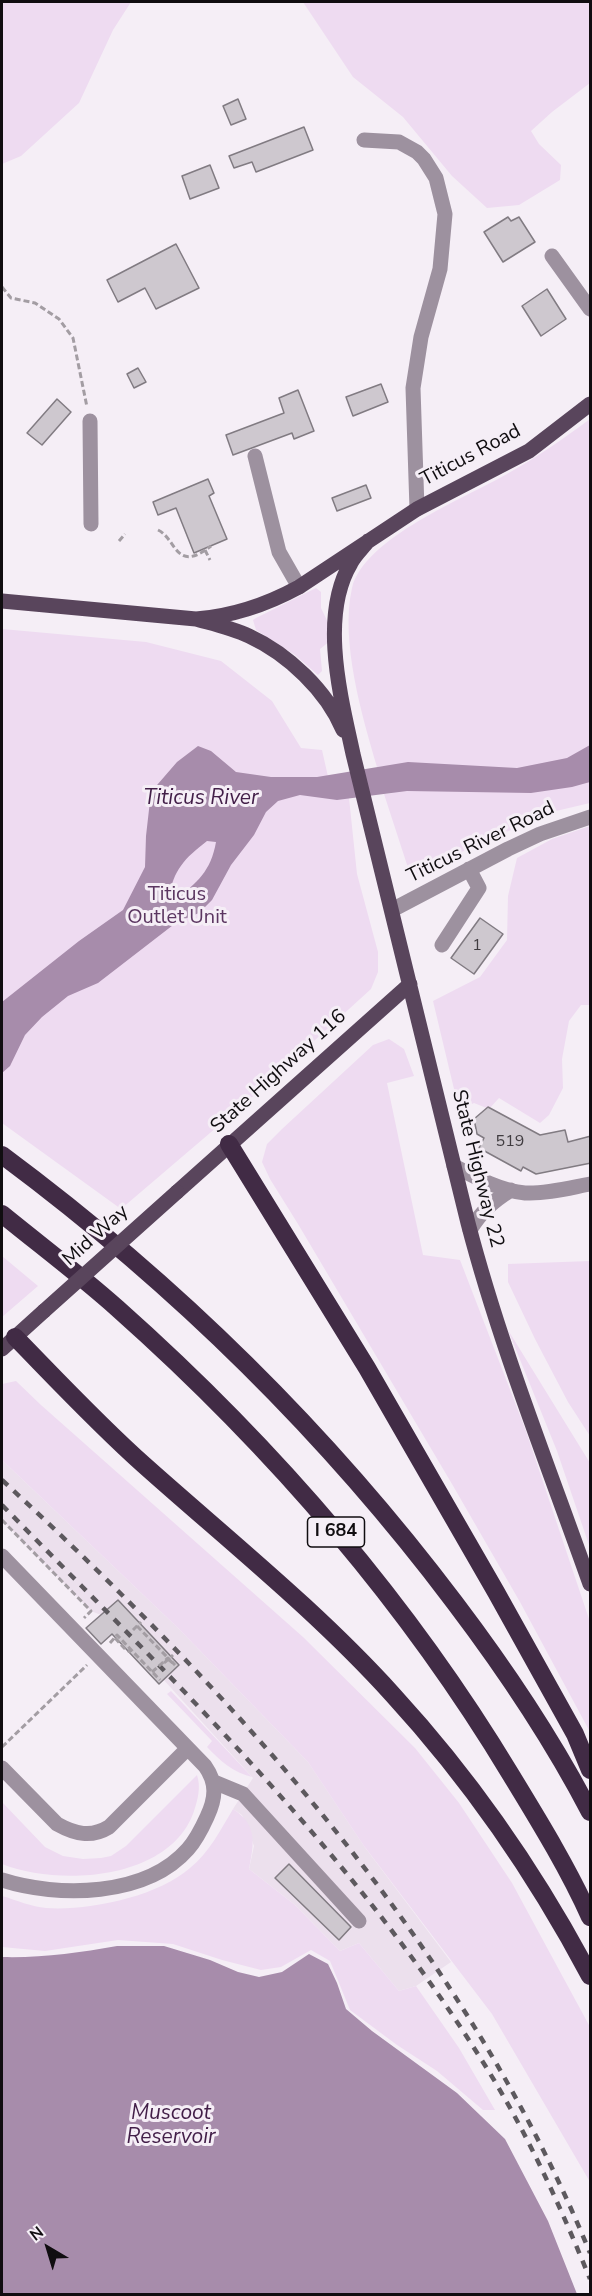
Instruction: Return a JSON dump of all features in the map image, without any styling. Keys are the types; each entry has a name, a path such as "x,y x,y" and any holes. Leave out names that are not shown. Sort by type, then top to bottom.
{"highway":[{"path":"229,1144 368,1368 575,1734 591,1770"},
{"name":"I 684","path":"2,1155 108,1239 199,1318 291,1410 356,1481 418,1554 478,1634 533,1714 591,1812"},
{"name":"I 684","path":"2,1214 118,1309 190,1375 315,1507 380,1584 436,1659 490,1740 541,1825 591,1917"},
{"path":"8,1343 307,1609 393,1695 459,1774 506,1838 591,1976"}],"main road":[{"name":"Titicus Road","path":"196,619 221,617 249,610 299,587 417,509 529,451 591,404"},
{"name":"Titicus Road","path":"353,754 339,685 336,612 341,587 351,563 368,541"},
{"path":"2,601 196,619 251,636 292,664 311,682 328,703 341,725 353,754"},
{"name":"State Highway 22","path":"353,754 470,1230 515,1374 591,1584"},
{"name":"State Highway 116","path":"177,1192 410,984"},
{"name":"Mid Way","path":"8,1343 177,1192"}],"street":[{"path":"364,140 399,142 424,159 436,178 445,214 440,269 421,337 413,388 417,509"},
{"path":"552,256 591,309"},
{"path":"90,421 91,524"},
{"path":"255,456 279,552 299,587"},
{"name":"Titicus River Road","path":"392,910 540,834 591,817"},
{"path":"442,945 479,888 469,869"},
{"path":"454,1166 474,1177 524,1193 548,1192 591,1184"},
{"path":"470,1230 481,1213 493,1201 511,1190"},
{"path":"2,1556 205,1766 214,1782 215,1794 212,1807 194,1841 175,1861 156,1873 133,1882 86,1892 42,1890 2,1880"},
{"path":"2,1768 57,1824 68,1830 90,1834 110,1827 187,1749"},
{"path":"214,1782 243,1794 359,1921"}],"path":[{"path":"2,287 11,298 35,303 59,319 73,338 90,421"},
{"path":"158,530 163,532 177,552 185,556 191,556 211,546"},
{"path":"119,541 125,534"},
{"path":"205,550 210,560"},
{"path":"2,1520 91,1611 80,1623"},
{"path":"133,1630 141,1622"},
{"path":"137,1626 175,1665"},
{"path":"2,1747 117,1635 160,1680 115,1638"},
{"path":"152,1672 173,1655"},
{"path":"164,1663 168,1658"}],"shaded area":[{"path":"2,1460 178,1628 308,1762 364,1846 451,1962 416,1986 399,1991 359,1943 340,1951 295,1905 249,1869 254,1846 242,1815 233,1809 253,1778 121,1633 101,1615 91,1611 2,1520"}],"green space":[{"path":"2,2 131,2 113,30 79,103 21,156 2,164"},
{"path":"303,2 590,2 590,83 531,131 539,144 561,165 560,180 519,205 487,208 452,176 403,117 353,77"},
{"path":"590,419 590,803 556,811 478,844 411,877 384,794 393,793 386,766 377,767 354,678 349,631 352,588 360,570 375,552 395,536 443,507 507,474"},
{"path":"316,588 321,592 321,608 335,637 320,649 322,671 318,675 295,655 256,630 253,620"},
{"name":"Titicus Outlet Unit","path":"2,629 146,642 221,661 272,701 301,748 322,750 333,799 349,798 357,874 378,952 378,972 371,989 258,1092 121,1209 2,1123"},
{"path":"590,826 590,1005 581,1005 569,1021 562,1059 563,1088 549,1115 540,1123 499,1098 489,1109 474,1103 459,1110 433,1001 480,977 507,940 508,896 517,858 552,839"},
{"path":"389,1039 404,1049 414,1076 387,1083 423,1255 460,1260 526,1431 590,1622 590,1732 520,1602 262,1162 267,1144 282,1129 373,1045"},
{"path":"2,1256 38,1286 2,1317"},
{"path":"590,1261 590,1436 568,1402 535,1339 508,1282 508,1264"},
{"path":"508,1330 590,1463 590,1548 557,1451"},
{"path":"16,1381 303,1637 415,1748 459,1803 512,1883 590,2027 590,2182 492,2014 364,1846 308,1762 178,1628 2,1460 2,1384"},
{"path":"171,1691 252,1777 227,1765 207,1747 212,1741 167,1694"},
{"path":"197,1775 199,1788 197,1802 182,1834 162,1852 138,1864 111,1872 82,1876 26,1871 2,1864 2,1802 45,1847 63,1856 83,1859 101,1858 111,1856 126,1846"},
{"path":"233,1809 241,1815 250,1828 253,1843 249,1869 295,1905 340,1951 359,1943 399,1991 416,1986 459,2048 495,2110 483,2110 437,2071 350,2010 330,1961 311,1950 281,1967 261,1970 173,1944 118,1940 45,1951 2,1947 2,1896 35,1906 63,1908 101,1904 141,1894 176,1878 197,1862"}],"water":[{"name":"Titicus River","path":"590,745 590,782 531,793 407,791 337,800 300,795 278,801 266,812 254,835 231,865 212,900 199,913 177,922 98,983 68,996 42,1017 25,1035 10,1066 2,1073 2,1002 79,941 123,910 145,867 151,792 177,762 198,746 211,751 236,772 271,777 317,777 408,762 517,768 567,758","holes":["207,841 216,842 211,861 202,876 175,900 169,898 177,872 186,859"]},
{"name":"Muscoot Reservoir","path":"117,1946 164,1946 259,1977 282,1972 309,1954 328,1964 346,2009 372,2031 457,2093 505,2139 548,2221 577,2294 2,2294 2,1957 60,1955"}],"building":[{"path":"238,99 246,119 231,125 223,106"},
{"path":"304,127 313,150 256,172 252,162 234,168 229,156"},
{"path":"210,165 219,188 190,199 182,176"},
{"path":"508,217 511,221 519,217 535,242 503,262 484,232"},
{"path":"176,244 199,288 156,309 145,288 118,302 107,280"},
{"path":"547,289 566,319 541,336 522,306"},
{"path":"138,368 146,382 134,388 127,374"},
{"path":"381,384 388,402 353,416 346,397"},
{"path":"298,390 314,431 294,439 292,433 233,455 226,435 284,413 279,398"},
{"path":"57,399 71,412 42,445 27,433"},
{"path":"208,479 214,493 209,496 227,539 194,553 176,508 158,515 153,502"},
{"path":"366,485 371,498 337,511 332,498"},
{"path":"480,918 503,934 474,974 451,958"},
{"path":"488,1107 540,1135 565,1130 568,1142 591,1136 591,1163 536,1174 523,1167 521,1171 479,1148 484,1138 477,1134 474,1119"},
{"path":"118,1600 179,1665 159,1684 112,1634 101,1644 86,1628"},
{"path":"289,1864 351,1927 339,1940 275,1878"}],"railway":[{"path":"2,1480 91,1564 177,1651 260,1741 339,1835 412,1933 479,2035 539,2142 590,2253"},
{"path":"2,1505 131,1636 256,1769 375,1909 430,1982 497,2085 540,2166 590,2279"}]}
